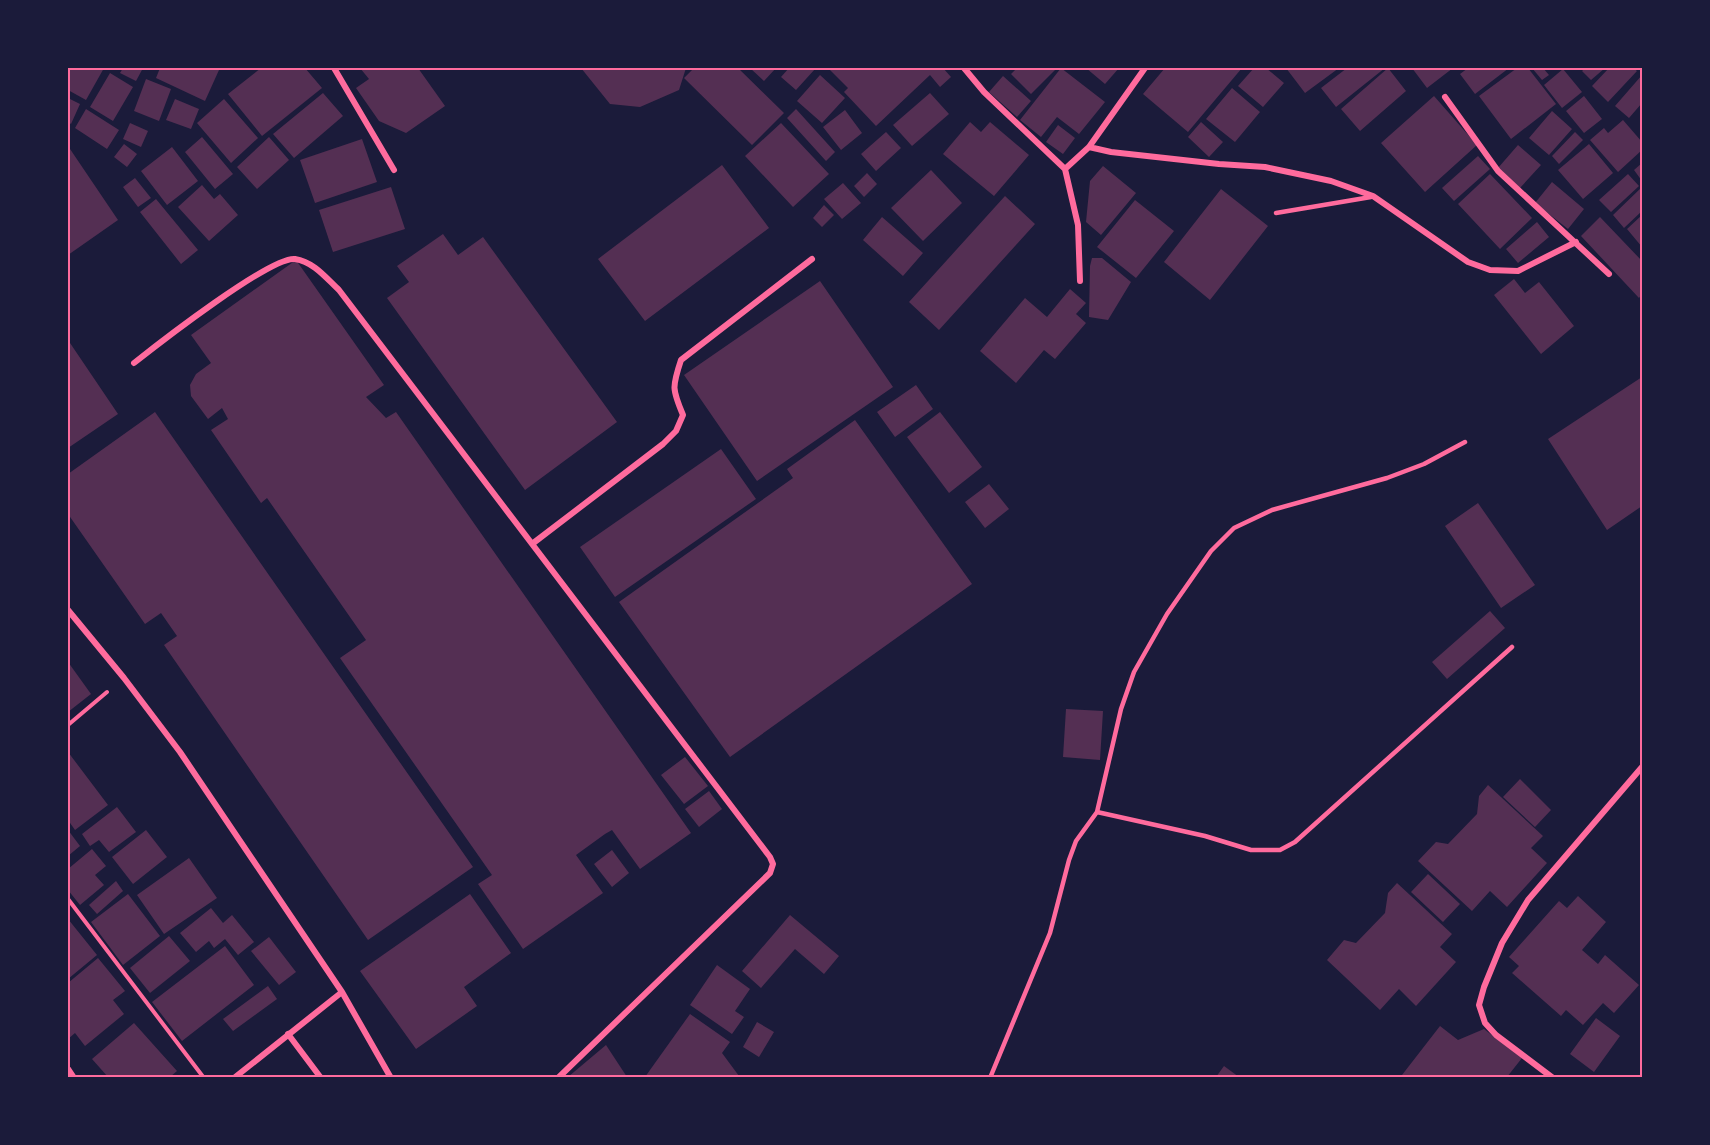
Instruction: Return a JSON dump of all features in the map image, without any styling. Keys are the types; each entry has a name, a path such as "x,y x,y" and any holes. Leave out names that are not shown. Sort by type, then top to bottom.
{"street":[{"path":"334,68 394,170"},
{"path":"964,68 984,92 1065,169 1078,225 1080,281"},
{"path":"1065,169 1089,147 1145,68"},
{"path":"1445,97 1498,171 1609,274"},
{"path":"1089,147 1111,152 1265,167 1331,181 1373,196 1468,262 1490,270 1518,271 1576,242"},
{"path":"134,363 257,274 292,259 309,263 339,290 773,864 770,873 558,1077"},
{"path":"532,544 663,444 676,431 683,416 674,395 674,382 681,360 812,259"},
{"path":"68,610 124,678 180,752 342,992 391,1077"},
{"path":"1553,1077 1496,1035 1485,1023 1479,1005 1484,987 1502,943 1528,900 1642,767"},
{"path":"234,1077 342,992"},
{"path":"288,1034 321,1077"},
{"path":"68,1069 74,1077"}],"lane":[{"path":"1276,213 1373,196"},
{"path":"990,1077 1050,933 1076,841 1097,812 1121,709 1134,672 1167,614 1211,551 1234,528 1272,510 1387,478 1424,464 1465,442"},
{"path":"1097,812 1205,836 1251,850 1280,850 1295,842 1512,647"}],"path":[{"path":"68,725 124,678"},
{"path":"68,899 204,1077"}],"building":[{"path":"68,68 104,68 86,100 68,90"},
{"path":"123,68 143,68 136,81 120,73"},
{"path":"160,68 214,68 219,70 205,101 156,78"},
{"path":"261,68 305,68 322,88 262,136 228,94"},
{"path":"360,68 418,68 445,106 406,133 379,121 356,88 369,79"},
{"path":"581,68 686,68 679,90 640,107 610,104"},
{"path":"694,68 738,68 784,113 752,145 684,78"},
{"path":"750,68 776,68 764,81"},
{"path":"789,68 815,69 796,90 781,77"},
{"path":"828,68 943,68 951,77 940,87 930,75 876,126 844,92 848,88"},
{"path":"1017,68 1057,68 1031,94 1011,74"},
{"path":"1061,68 1105,102 1079,134 1057,117 1041,137 1020,120"},
{"path":"1086,68 1119,68 1105,84"},
{"path":"1165,68 1242,68 1188,132 1143,94"},
{"path":"1254,68 1266,68 1284,83 1263,107 1238,86"},
{"path":"1286,68 1339,68 1305,93"},
{"path":"1347,68 1385,68 1336,107 1321,88"},
{"path":"1388,68 1406,91 1360,131 1341,109"},
{"path":"1412,68 1453,68 1427,88"},
{"path":"1468,68 1509,68 1475,94 1460,74"},
{"path":"1517,68 1528,68 1556,104 1511,139 1479,96"},
{"path":"1532,68 1543,68 1549,75 1542,80"},
{"path":"1585,68 1605,68 1591,80 1582,71"},
{"path":"1609,68 1633,68 1637,71 1608,102 1592,86"},
{"path":"1563,69 1582,92 1562,108 1544,85"},
{"path":"110,73 133,87 113,121 90,107"},
{"path":"820,75 845,98 822,123 797,101"},
{"path":"1642,75 1642,103 1629,118 1615,106"},
{"path":"1003,76 1031,101 1017,117 989,92"},
{"path":"146,79 171,89 159,121 134,111"},
{"path":"1232,88 1260,112 1235,142 1206,119"},
{"path":"323,93 343,116 294,158 273,134"},
{"path":"930,93 949,114 912,146 893,125"},
{"path":"1434,96 1477,145 1425,192 1381,143"},
{"path":"1584,96 1602,119 1584,133 1566,111"},
{"path":"68,98 80,104 71,124 68,122"},
{"path":"175,99 199,109 191,129 166,120"},
{"path":"224,99 258,138 231,163 197,123"},
{"path":"86,109 119,130 107,149 75,128"},
{"path":"796,109 835,152 826,161 787,118"},
{"path":"845,110 862,133 841,150 823,127"},
{"path":"1552,111 1572,129 1549,155 1529,138"},
{"path":"1623,120 1642,142 1642,150 1618,172 1590,140 1604,128 1608,133"},
{"path":"970,122 981,132 990,122 1029,155 994,196 943,154"},
{"path":"1201,122 1223,142 1209,157 1188,137"},
{"path":"130,123 148,131 141,147 123,139"},
{"path":"781,123 829,174 793,207 745,156"},
{"path":"1058,125 1075,138 1063,154 1046,142"},
{"path":"886,132 901,148 876,171 861,154"},
{"path":"1575,132 1583,140 1559,164 1552,156"},
{"path":"202,137 233,174 215,189 185,152"},
{"path":"269,137 289,160 257,189 237,167"},
{"path":"362,139 377,182 315,203 300,160"},
{"path":"124,144 137,154 127,167 114,157"},
{"path":"1589,144 1613,173 1583,199 1558,170"},
{"path":"1518,145 1541,165 1520,188 1498,168"},
{"path":"68,146 118,220 68,255"},
{"path":"172,147 198,181 167,205 141,171"},
{"path":"1478,156 1490,169 1454,201 1442,188"},
{"path":"1642,163 1642,181 1634,170"},
{"path":"722,165 769,228 645,321 598,259"},
{"path":"1103,166 1136,193 1101,235 1086,222 1090,181"},
{"path":"931,170 962,203 923,241 891,208"},
{"path":"867,173 877,184 864,197 854,186"},
{"path":"1490,174 1532,218 1500,249 1458,204"},
{"path":"1628,174 1639,186 1611,212 1599,200"},
{"path":"135,178 151,198 138,207 123,187"},
{"path":"1552,182 1584,209 1568,229 1535,203"},
{"path":"843,183 861,203 842,219 824,199"},
{"path":"202,185 214,199 220,194 238,215 209,241 178,207"},
{"path":"391,187 405,229 333,252 319,210"},
{"path":"1642,187 1642,211 1624,228 1613,215"},
{"path":"1221,189 1268,226 1210,300 1164,262"},
{"path":"1005,196 1035,224 939,330 909,302"},
{"path":"156,199 198,250 181,264 140,212"},
{"path":"1135,200 1174,231 1136,278 1097,247"},
{"path":"824,205 834,215 822,227 813,218"},
{"path":"1642,215 1642,247 1627,229"},
{"path":"882,217 923,253 903,276 863,240"},
{"path":"1600,217 1642,261 1642,294 1639,298 1581,236"},
{"path":"1537,222 1549,237 1518,263 1506,249"},
{"path":"443,234 458,255 483,237 617,422 525,490 387,298 409,282 397,266"},
{"path":"1092,258 1102,258 1131,282 1108,320 1089,317"},
{"path":"296,260 384,385 366,397 386,418 396,412 691,833 640,869 612,830 605,834 576,855 603,893 523,949 478,884 492,875 340,658 366,640 267,498 261,503 211,430 228,419 222,408 208,419 191,396 190,385 196,374 211,363 191,335"},
{"path":"1514,279 1525,293 1539,282 1574,326 1541,354 1494,295"},
{"path":"820,281 893,387 757,481 684,375"},
{"path":"1070,289 1086,303 1076,314 1086,323 1055,359 1044,350 1016,383 980,351 1025,298 1047,317"},
{"path":"68,340 118,414 68,448"},
{"path":"1642,377 1642,506 1607,530 1548,439"},
{"path":"916,385 933,409 895,437 877,412"},
{"path":"155,412 473,867 368,940 164,645 177,636 161,613 145,624 68,514 68,474"},
{"path":"940,412 982,467 949,493 907,437"},
{"path":"855,420 972,584 730,757 619,602 793,478 787,469"},
{"path":"721,449 756,499 615,597 580,547"},
{"path":"989,484 1009,509 985,528 965,502"},
{"path":"1478,503 1535,585 1501,608 1445,526"},
{"path":"1490,611 1505,628 1447,679 1432,662"},
{"path":"68,662 91,694 68,712"},
{"path":"1066,709 1103,711 1100,760 1063,757"},
{"path":"68,752 108,805 75,830 68,820"},
{"path":"685,757 708,786 684,804 661,775"},
{"path":"1520,779 1551,810 1535,827 1503,797"},
{"path":"1488,785 1543,836 1531,848 1547,863 1507,907 1490,891 1472,911 1418,861 1436,842 1448,844 1477,814 1479,796"},
{"path":"709,791 722,809 699,827 685,809"},
{"path":"117,807 136,832 109,852 99,840 90,846 82,834"},
{"path":"68,830 80,846 68,856"},
{"path":"146,830 167,857 133,884 112,857"},
{"path":"92,849 106,866 95,875 104,885 80,905 68,890 68,869"},
{"path":"612,850 629,873 612,887 594,864"},
{"path":"189,858 217,898 164,934 137,895"},
{"path":"1428,874 1460,904 1443,922 1411,892"},
{"path":"116,881 123,891 97,914 89,905"},
{"path":"1397,883 1452,934 1440,947 1456,962 1416,1006 1399,989 1380,1010 1327,960 1344,940 1356,943 1385,913 1388,893"},
{"path":"128,894 160,936 123,965 91,922"},
{"path":"470,894 511,953 464,987 477,1006 416,1049 360,971"},
{"path":"1578,896 1606,922 1582,950 1598,964 1605,955 1639,985 1614,1013 1603,1003 1583,1025 1566,1010 1561,1016 1512,973 1519,966 1509,957 1559,901 1567,908"},
{"path":"211,908 223,923 232,915 254,942 238,955 225,939 214,948 209,941 196,952 180,933"},
{"path":"790,915 839,956 824,974 795,949 761,988 742,971"},
{"path":"68,919 97,955 68,979"},
{"path":"169,936 190,961 150,993 130,968"},
{"path":"269,937 296,972 279,985 251,951"},
{"path":"225,946 254,985 182,1041 152,1002"},
{"path":"98,958 125,991 113,1000 124,1014 85,1046 75,1033 68,1039 68,983"},
{"path":"717,965 750,989 735,1011 744,1017 732,1034 690,1005"},
{"path":"268,986 277,999 233,1031 223,1019"},
{"path":"690,1014 730,1042 722,1053 739,1076 645,1077"},
{"path":"1596,1018 1620,1036 1594,1072 1570,1054"},
{"path":"757,1022 774,1032 759,1057 743,1047"},
{"path":"134,1023 177,1071 170,1077 108,1077 92,1059"},
{"path":"1440,1026 1458,1040 1484,1029 1522,1058 1507,1077 1406,1077 1402,1075"},
{"path":"606,1045 627,1077 568,1077"},
{"path":"1224,1066 1239,1077 1216,1077"}]}
